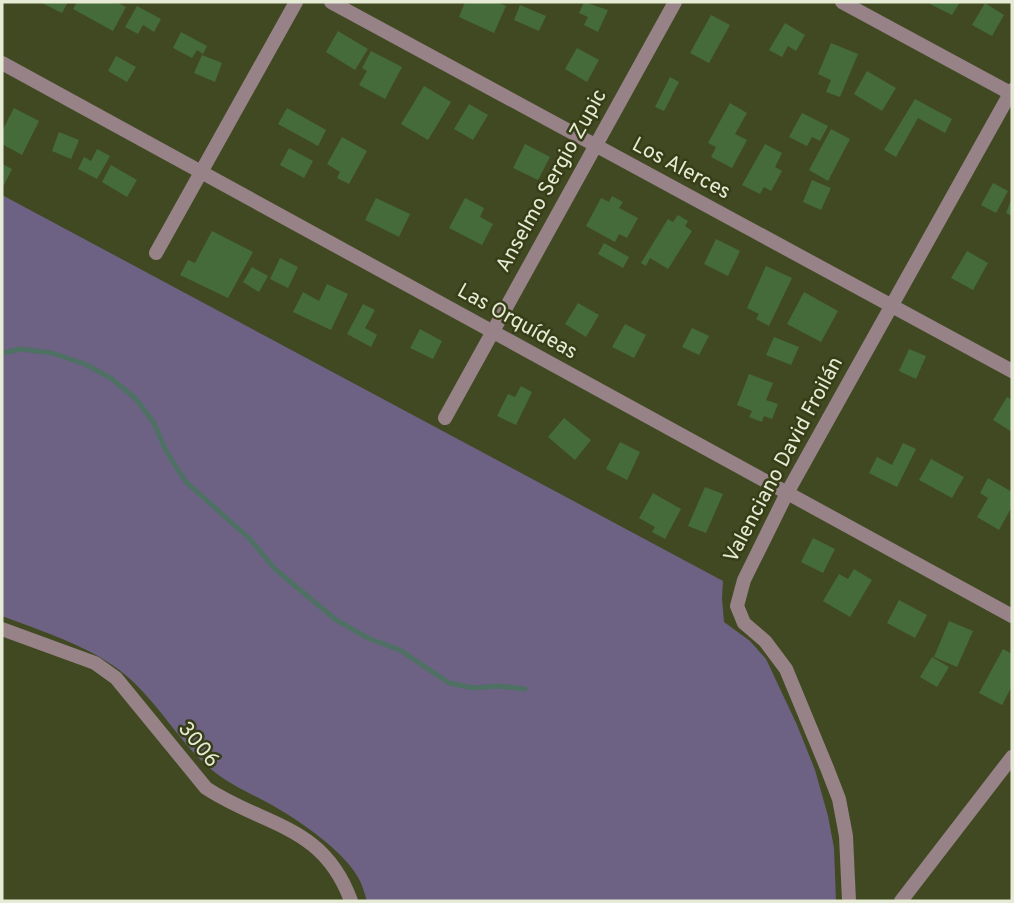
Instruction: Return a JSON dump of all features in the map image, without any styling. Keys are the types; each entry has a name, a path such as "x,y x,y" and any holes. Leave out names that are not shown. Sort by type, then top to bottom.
{"street":[{"path":"156,253 296,2"},
{"name":"Los Alerces","path":"331,2 1012,370"},
{"name":"Anselmo Sergio Zupic","path":"445,418 675,2"},
{"path":"842,2 1012,92"},
{"name":"Las Orquídeas","path":"2,63 1012,616"},
{"name":"Valenciano David Froilán","path":"849,901 846,836 838,799 827,768 786,669 765,641 744,623 737,606 744,580 787,493 1012,92"},
{"name":"3006","path":"2,629 95,663 116,678 206,788 225,801 283,826 324,853 343,880 351,901"},
{"path":"901,901 1012,757"}],"shaded area":[{"path":"2,195 723,581 724,622 750,641 766,659 815,770 834,848 836,901 367,901 353,870 333,848 296,820 212,770 143,692 118,669 77,645 2,616"}],"building":[{"path":"40,2 68,2 62,13"},
{"path":"77,2 116,2 126,7 113,31 73,9"},
{"path":"465,2 497,2 506,6 494,33 459,17"},
{"path":"584,2 608,10 598,32 584,25 588,17 579,13"},
{"path":"960,2 952,15 930,4"},
{"path":"985,3 1004,15 992,36 972,25"},
{"path":"520,5 546,16 539,31 514,20"},
{"path":"137,6 161,19 154,32 143,25 138,34 125,27"},
{"path":"711,15 730,25 709,63 690,53"},
{"path":"785,23 805,35 796,51 788,46 782,57 769,50"},
{"path":"338,31 368,49 355,70 326,52"},
{"path":"181,32 207,46 203,54 197,50 192,58 173,48"},
{"path":"831,43 858,54 840,97 826,92 831,80 818,74"},
{"path":"577,48 599,60 587,82 565,69"},
{"path":"371,51 402,67 385,99 359,85 367,71 362,68"},
{"path":"202,55 222,63 215,82 194,73"},
{"path":"116,56 136,67 127,82 108,71"},
{"path":"867,71 896,88 882,111 854,94"},
{"path":"670,77 679,82 664,111 655,107"},
{"path":"424,86 451,102 428,140 401,124"},
{"path":"915,99 952,119 945,133 918,118 896,157 884,150"},
{"path":"730,103 747,113 735,134 747,140 732,168 711,157 716,147 708,143"},
{"path":"469,104 488,115 473,140 454,129"},
{"path":"14,108 39,121 22,155 2,144 2,131"},
{"path":"287,108 326,130 318,146 278,124"},
{"path":"802,113 828,126 820,141 812,137 807,146 789,137"},
{"path":"831,129 850,139 828,181 809,170"},
{"path":"59,132 79,140 71,159 52,151"},
{"path":"342,137 367,151 349,184 337,178 340,172 327,164"},
{"path":"525,144 550,157 538,180 513,168"},
{"path":"765,144 782,153 775,167 782,171 771,191 764,187 760,194 742,185"},
{"path":"289,148 313,161 304,178 280,165"},
{"path":"97,149 110,156 97,179 78,169 84,157 91,161"},
{"path":"2,164 12,169 4,185 2,184"},
{"path":"111,165 137,180 127,197 102,182"},
{"path":"812,180 831,188 821,210 803,202"},
{"path":"993,183 1008,191 996,213 981,205"},
{"path":"612,196 623,202 619,208 638,218 627,238 619,234 615,242 586,226 601,198 609,202"},
{"path":"376,198 410,214 399,237 365,220"},
{"path":"465,198 484,208 480,217 493,224 482,245 449,228"},
{"path":"1012,198 1012,216 1006,213"},
{"path":"678,215 688,221 685,226 692,231 668,269 650,258 646,266 641,263 668,219 673,222"},
{"path":"212,231 253,252 228,298 180,275 188,260 195,263"},
{"path":"716,239 740,251 728,276 704,264"},
{"path":"604,243 629,257 623,268 598,254"},
{"path":"967,251 988,263 973,290 951,278"},
{"path":"280,258 298,267 288,288 270,279"},
{"path":"766,266 792,278 769,326 756,319 759,314 747,308"},
{"path":"252,267 268,276 259,292 243,282"},
{"path":"327,284 348,294 331,330 293,312 303,292 319,301"},
{"path":"804,292 838,311 821,342 787,324"},
{"path":"578,303 599,315 586,337 565,324"},
{"path":"363,304 375,310 365,328 377,335 371,347 347,334"},
{"path":"625,324 646,335 634,358 612,347"},
{"path":"692,328 709,336 699,355 682,347"},
{"path":"420,329 442,341 433,359 410,348"},
{"path":"774,337 799,347 791,365 766,355"},
{"path":"909,349 926,356 916,379 899,371"},
{"path":"749,374 773,383 766,400 778,404 772,419 764,416 762,422 749,417 752,411 737,405"},
{"path":"521,386 532,392 516,425 497,416 508,394 515,397"},
{"path":"1007,397 1012,400 1012,432 993,420"},
{"path":"564,418 591,440 575,460 548,437"},
{"path":"620,442 640,452 627,480 606,469"},
{"path":"903,443 916,449 897,487 869,473 877,457 892,465"},
{"path":"931,459 964,477 952,498 919,480"},
{"path":"988,478 1012,492 1012,511 1010,510 999,530 977,517 988,498 980,493"},
{"path":"705,487 723,494 706,533 688,526"},
{"path":"653,493 681,509 665,539 652,532 655,527 639,518"},
{"path":"813,538 835,549 823,573 801,562"},
{"path":"854,569 872,580 850,617 823,601 839,574 848,579"},
{"path":"899,600 927,615 915,638 887,623"},
{"path":"949,621 973,631 957,667 934,657"},
{"path":"1003,649 1012,654 1012,686 1002,705 979,693"},
{"path":"932,657 949,667 937,687 920,677"}],"waterway":[{"path":"2,353 21,349 52,353 85,364 112,379 136,399 154,423 166,451 186,482 249,538 275,569 336,620 370,639 400,650 449,683 474,688 498,686 525,689"}]}
